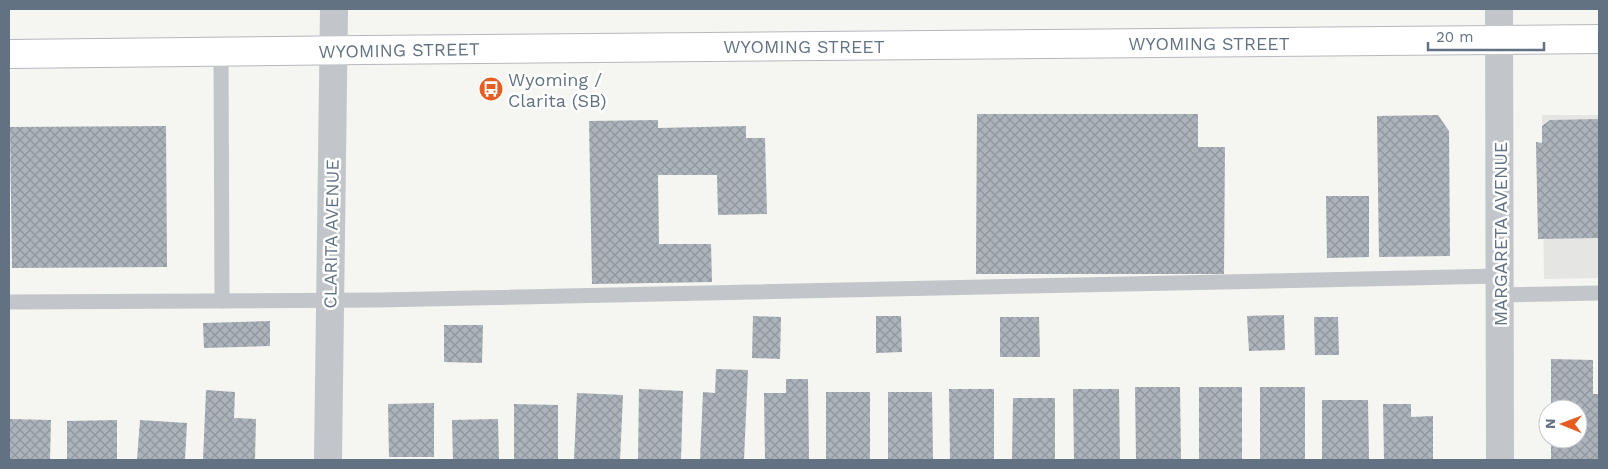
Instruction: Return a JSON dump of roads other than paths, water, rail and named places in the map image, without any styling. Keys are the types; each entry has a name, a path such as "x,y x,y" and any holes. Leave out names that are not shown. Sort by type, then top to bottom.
{"street":[{"name":"CLARITA AVENUE","path":"328,460 334,9"},
{"name":"MARGARETA AVENUE","path":"1499,9 1500,460"},
{"name":"WYOMING STREET","path":"9,54 1599,39"}],"lane":[{"path":"221,51 222,301"},
{"path":"9,302 330,301 1500,285 1599,293"}],"place":[{"name":"Wyoming / Clarita (SB)","path":"491,89"}]}
